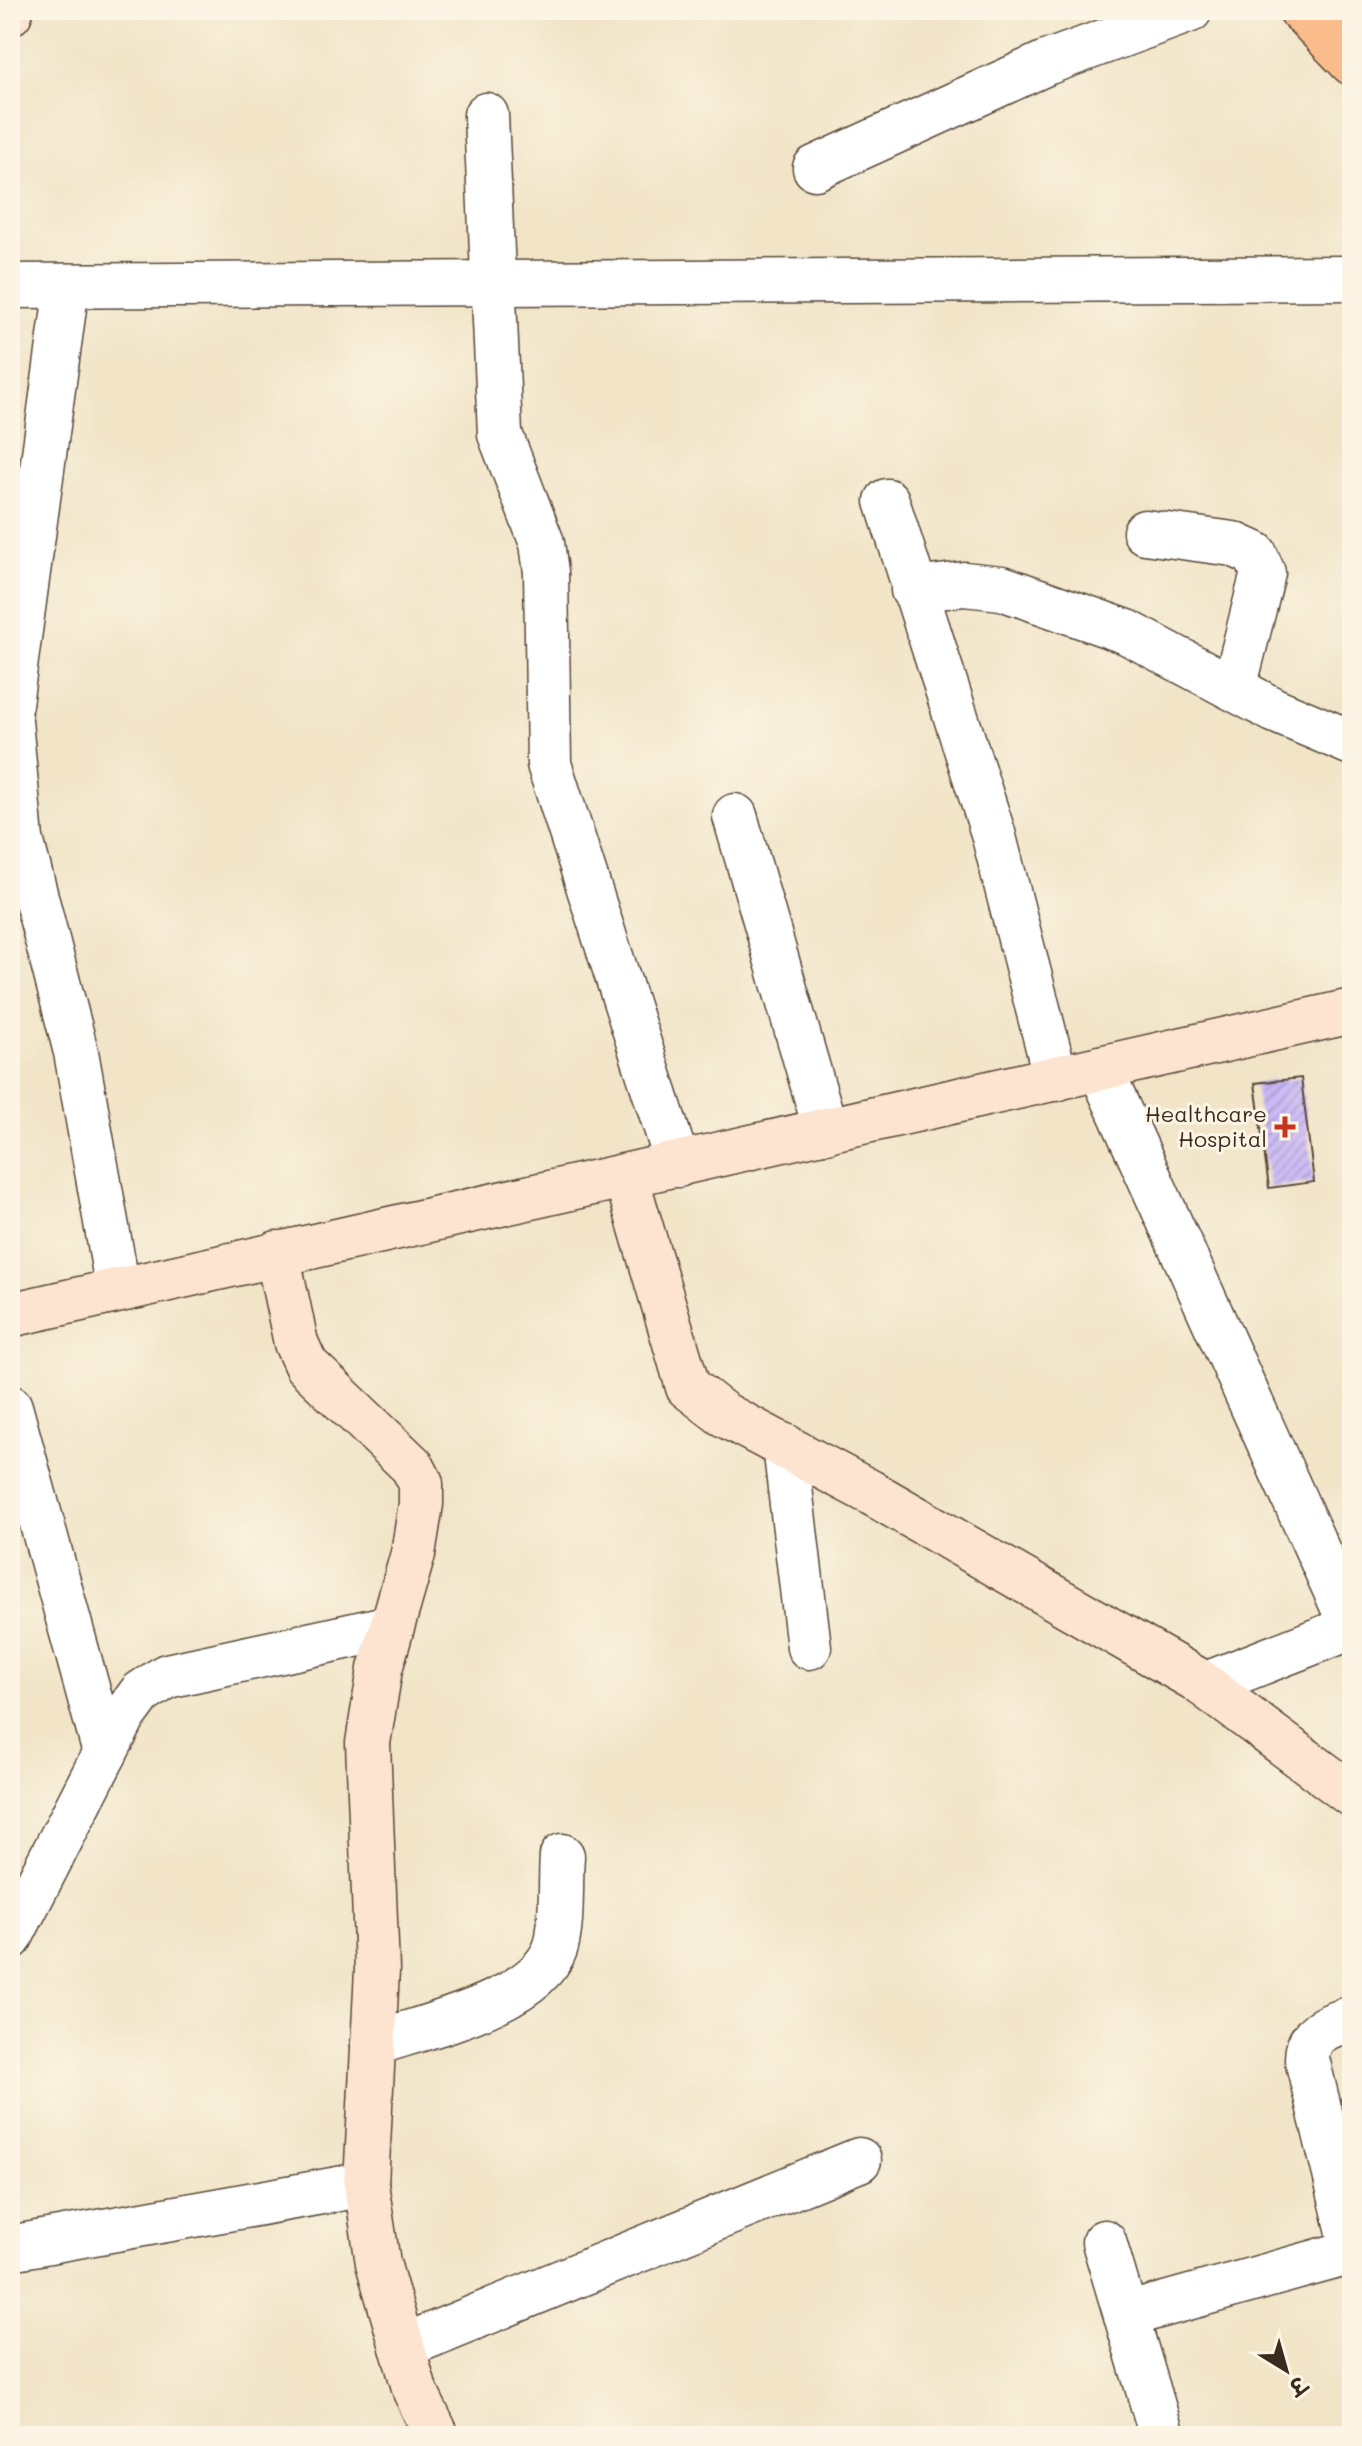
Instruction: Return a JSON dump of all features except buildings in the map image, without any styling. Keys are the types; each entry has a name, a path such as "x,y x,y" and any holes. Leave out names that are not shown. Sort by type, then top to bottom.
{"main road":[{"path":"1301,10 1352,63"}],"street":[{"path":"815,168 1046,63 1190,10"},
{"path":"486,115 500,434 507,460 542,543 546,572 549,764 678,1165"},
{"path":"10,286 1352,278"},
{"path":"10,704 67,286"},
{"path":"887,501 993,833 1056,1079"},
{"path":"1145,532 1233,544 1255,554 1263,573 1234,688"},
{"path":"913,590 964,584 1002,588 1127,632 1234,688 1352,743"},
{"path":"10,721 21,839 76,1052 118,1290"},
{"path":"735,816 826,1131"},
{"path":"10,1315 1352,1011"},
{"path":"1100,1068 1336,1553 1352,1627 1204,1685"},
{"path":"626,1177 688,1387 723,1414 785,1446 1204,1685 1352,1795"},
{"path":"277,1253 296,1343 306,1365 412,1466 421,1483 413,1554 380,1669 368,1743 377,1970 366,2184 378,2263 415,2391 437,2436"},
{"path":"10,1407 105,1753"},
{"path":"785,1446 809,1647"},
{"path":"10,1938 105,1753 141,1693 167,1676 391,1627"},
{"path":"373,2044 516,1994 541,1972 556,1947 562,1856"},
{"path":"1352,2018 1314,2035 1307,2045 1307,2059 1352,2244"},
{"path":"402,2347 859,2160"},
{"path":"10,2248 366,2184"},
{"path":"1104,2242 1162,2436"},
{"path":"1126,2315 1352,2252"}],"place":[{"name":"Healthcare Hospital","path":"1285,1127"}]}
